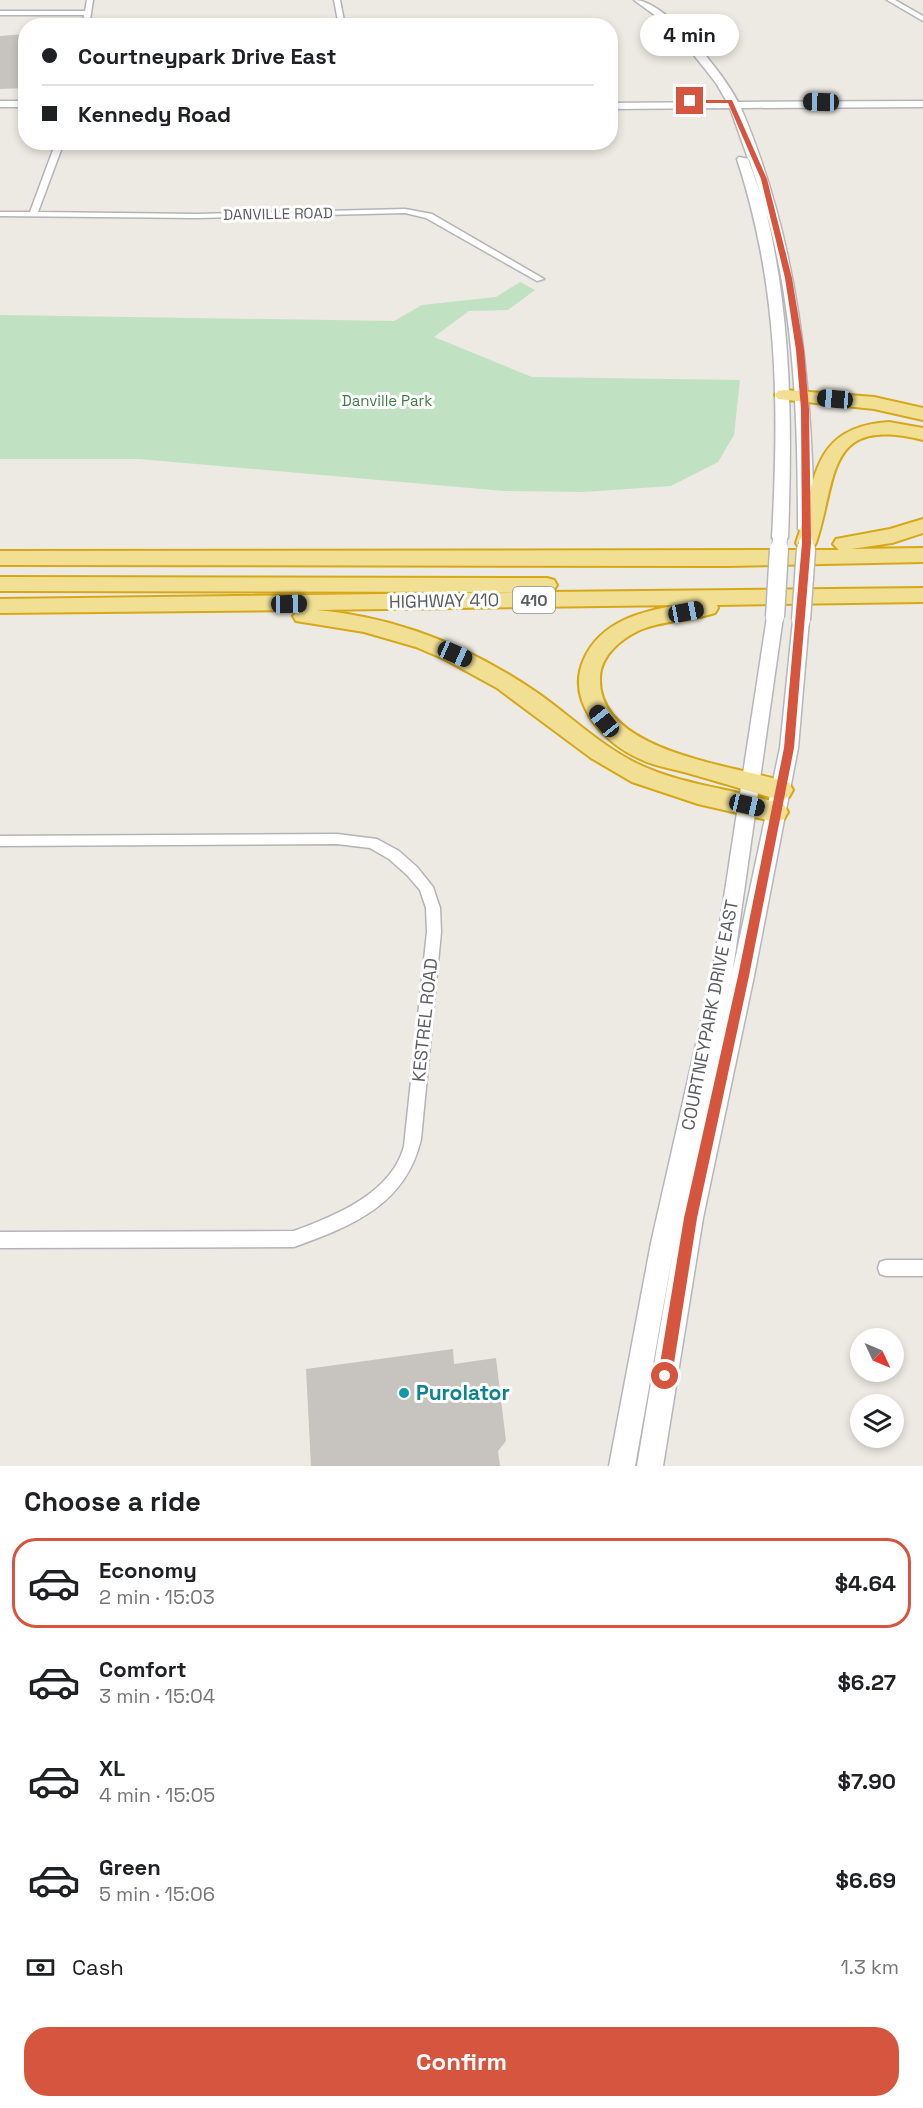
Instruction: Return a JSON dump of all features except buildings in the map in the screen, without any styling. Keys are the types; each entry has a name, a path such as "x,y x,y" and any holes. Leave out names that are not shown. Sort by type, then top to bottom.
{"highway":[{"path":"784,401 891,419 923,428"},
{"path":"805,403 874,403 923,414"},
{"path":"806,543 814,521 823,473 840,444 855,434 879,428 894,427 923,434"},
{"path":"660,558 694,549 863,542 923,526"},
{"path":"0,558 660,558 923,555"},
{"path":"0,584 650,585 921,593"},
{"path":"779,801 753,782 649,753 613,732 595,710 592,702 588,684 593,659 613,636 643,621 742,603 827,601 921,593"},
{"name":"HIGHWAY 410","path":"0,606 153,606 921,593"},
{"path":"153,606 324,617 389,629 423,640 471,661 500,678 600,753 626,768 672,786 747,805 779,801"}],"main road":[{"name":"COURTNEYPARK DRIVE EAST","path":"639,0 663,17 690,43 709,70 707,74 726,104 764,179 788,278 800,350 805,403 806,543 789,748 691,1218 650,1466"},
{"path":"618,101 726,104"},
{"path":"0,104 18,104"},
{"name":"COURTNEYPARK DRIVE EAST","path":"622,1466 663,1243 723,969 747,805 753,782 775,617 784,401 775,278 751,179 726,104"},
{"path":"618,106 923,104"}],"street":[{"path":"87,18 90,0"},
{"path":"336,0 340,18"},
{"path":"890,0 923,19"},
{"path":"0,13 88,13"},
{"path":"33,214 57,150"},
{"name":"DANVILLE ROAD","path":"0,214 197,216 405,211 429,216 540,279"},
{"name":"KESTREL ROAD","path":"0,841 337,839 372,843 394,855 426,887 433,908 434,932 413,1139 404,1167 361,1209 329,1227 294,1239 0,1240"},
{"path":"886,1268 923,1268"}],"green space":[{"name":"Danville Park","path":"520,282 535,290 508,310 469,311 434,337 532,377 740,380 734,435 718,462 671,486 583,492 504,491 139,459 0,459 0,315 394,321 422,305 496,297"}],"place":[{"name":"Purolator","path":"404,1393"}],"route":[{"path":"665,1376 691,1218 744,976 789,748 806,543 805,409 800,350 788,278 764,179 730,101 690,101"}]}
